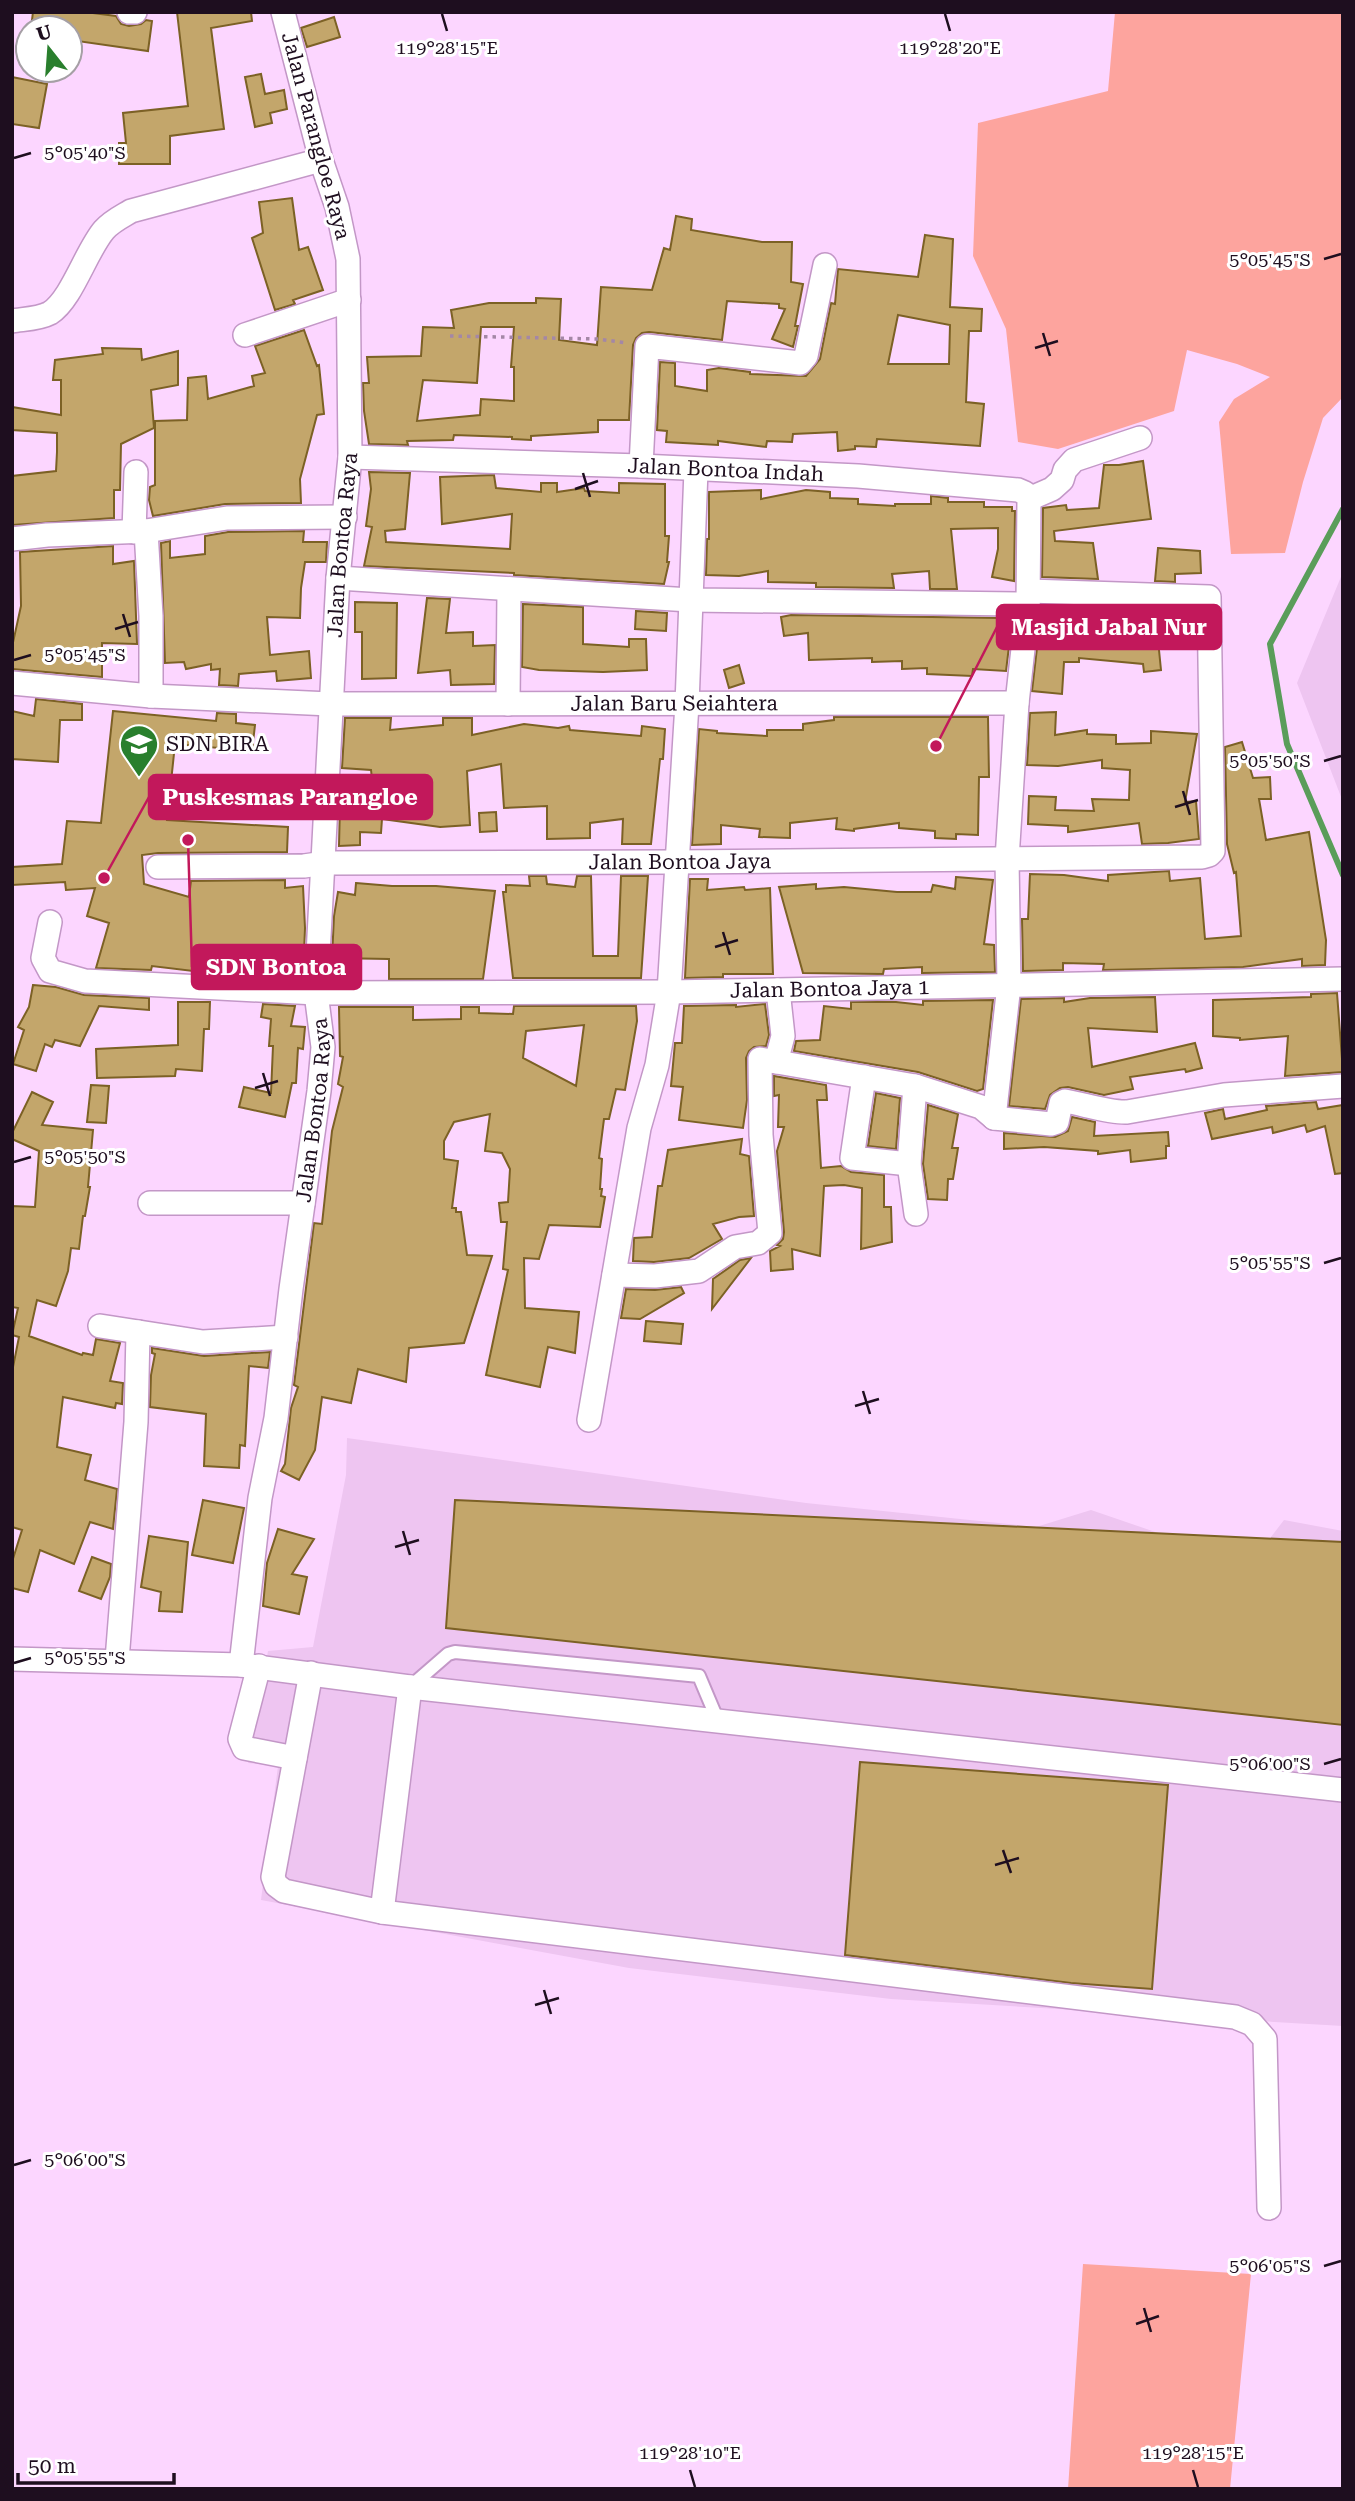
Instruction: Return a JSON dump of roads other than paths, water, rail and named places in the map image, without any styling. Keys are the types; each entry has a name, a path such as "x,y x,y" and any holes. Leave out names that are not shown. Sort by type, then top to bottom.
{"street":[{"path":"129,12 135,12"},
{"name":"Jalan Parangloe Raya","path":"283,12 321,160 337,207 348,259"},
{"path":"12,321 41,317 52,312 63,299 102,232 112,222 131,211 321,160"},
{"name":"Jalan Bontoa Raya","path":"295,1758 244,1748 240,1739 250,1665 260,1498 276,1418 320,1091 323,1047 316,993 325,863 330,704 349,457 348,259"},
{"path":"641,466 646,346 800,363 806,356 825,265"},
{"path":"244,335 349,300"},
{"path":"994,1118 1009,985 1007,859 1017,704 1029,597 1024,494 1052,489 1062,480 1065,470 1074,460 1140,438"},
{"name":"Jalan Bontoa Indah","path":"349,457 858,476 1024,494"},
{"path":"589,1420 639,1128 657,1065 669,992 687,704 696,470"},
{"path":"136,472 140,531 151,616 150,696"},
{"path":"13,546 47,535 140,531 227,518 345,517"},
{"path":"338,578 690,600 1029,597"},
{"path":"508,704 509,589"},
{"name":"Jalan Bontoa Jaya","path":"158,867 304,866 325,863 1202,857 1213,850 1209,597 1029,597"},
{"name":"Jalan Baru Seiahtera","path":"12,683 150,696 330,704 1017,704"},
{"name":"Jalan Bontoa Jaya 1","path":"50,922 43,958 50,971 64,976 85,981 316,993 669,992 1343,979"},
{"path":"776,1062 783,1036 778,990"},
{"path":"614,1275 655,1276 699,1270 735,1247 758,1244 770,1234 761,1135 760,1059 915,1086 981,1107 994,1118 1051,1124 1057,1122 1063,1101 1127,1112 1224,1095 1343,1086"},
{"path":"864,1077 852,1158 909,1164"},
{"path":"915,1086 909,1164 916,1214"},
{"path":"150,1203 303,1203"},
{"path":"100,1326 204,1342 286,1337"},
{"path":"117,1660 136,1422 138,1332"},
{"path":"12,1659 250,1665 410,1687 1343,1790"},
{"path":"311,1673 273,1877 276,1885 284,1891 383,1912 1235,2017 1252,2024 1265,2039 1269,2208"},
{"path":"383,1912 410,1687"}],"lane":[{"path":"410,1687 448,1654 455,1652 699,1676 718,1721"}],"waterway":[{"path":"1343,509 1270,644 1287,744 1343,875"}],"place":[{"name":"Masjid Jabal Nur","path":"936,746"},
{"name":"SDN BIRA","path":"139,778"},
{"name":"SDN Bontoa","path":"188,840"},
{"name":"Puskesmas Parangloe","path":"104,878"}]}
